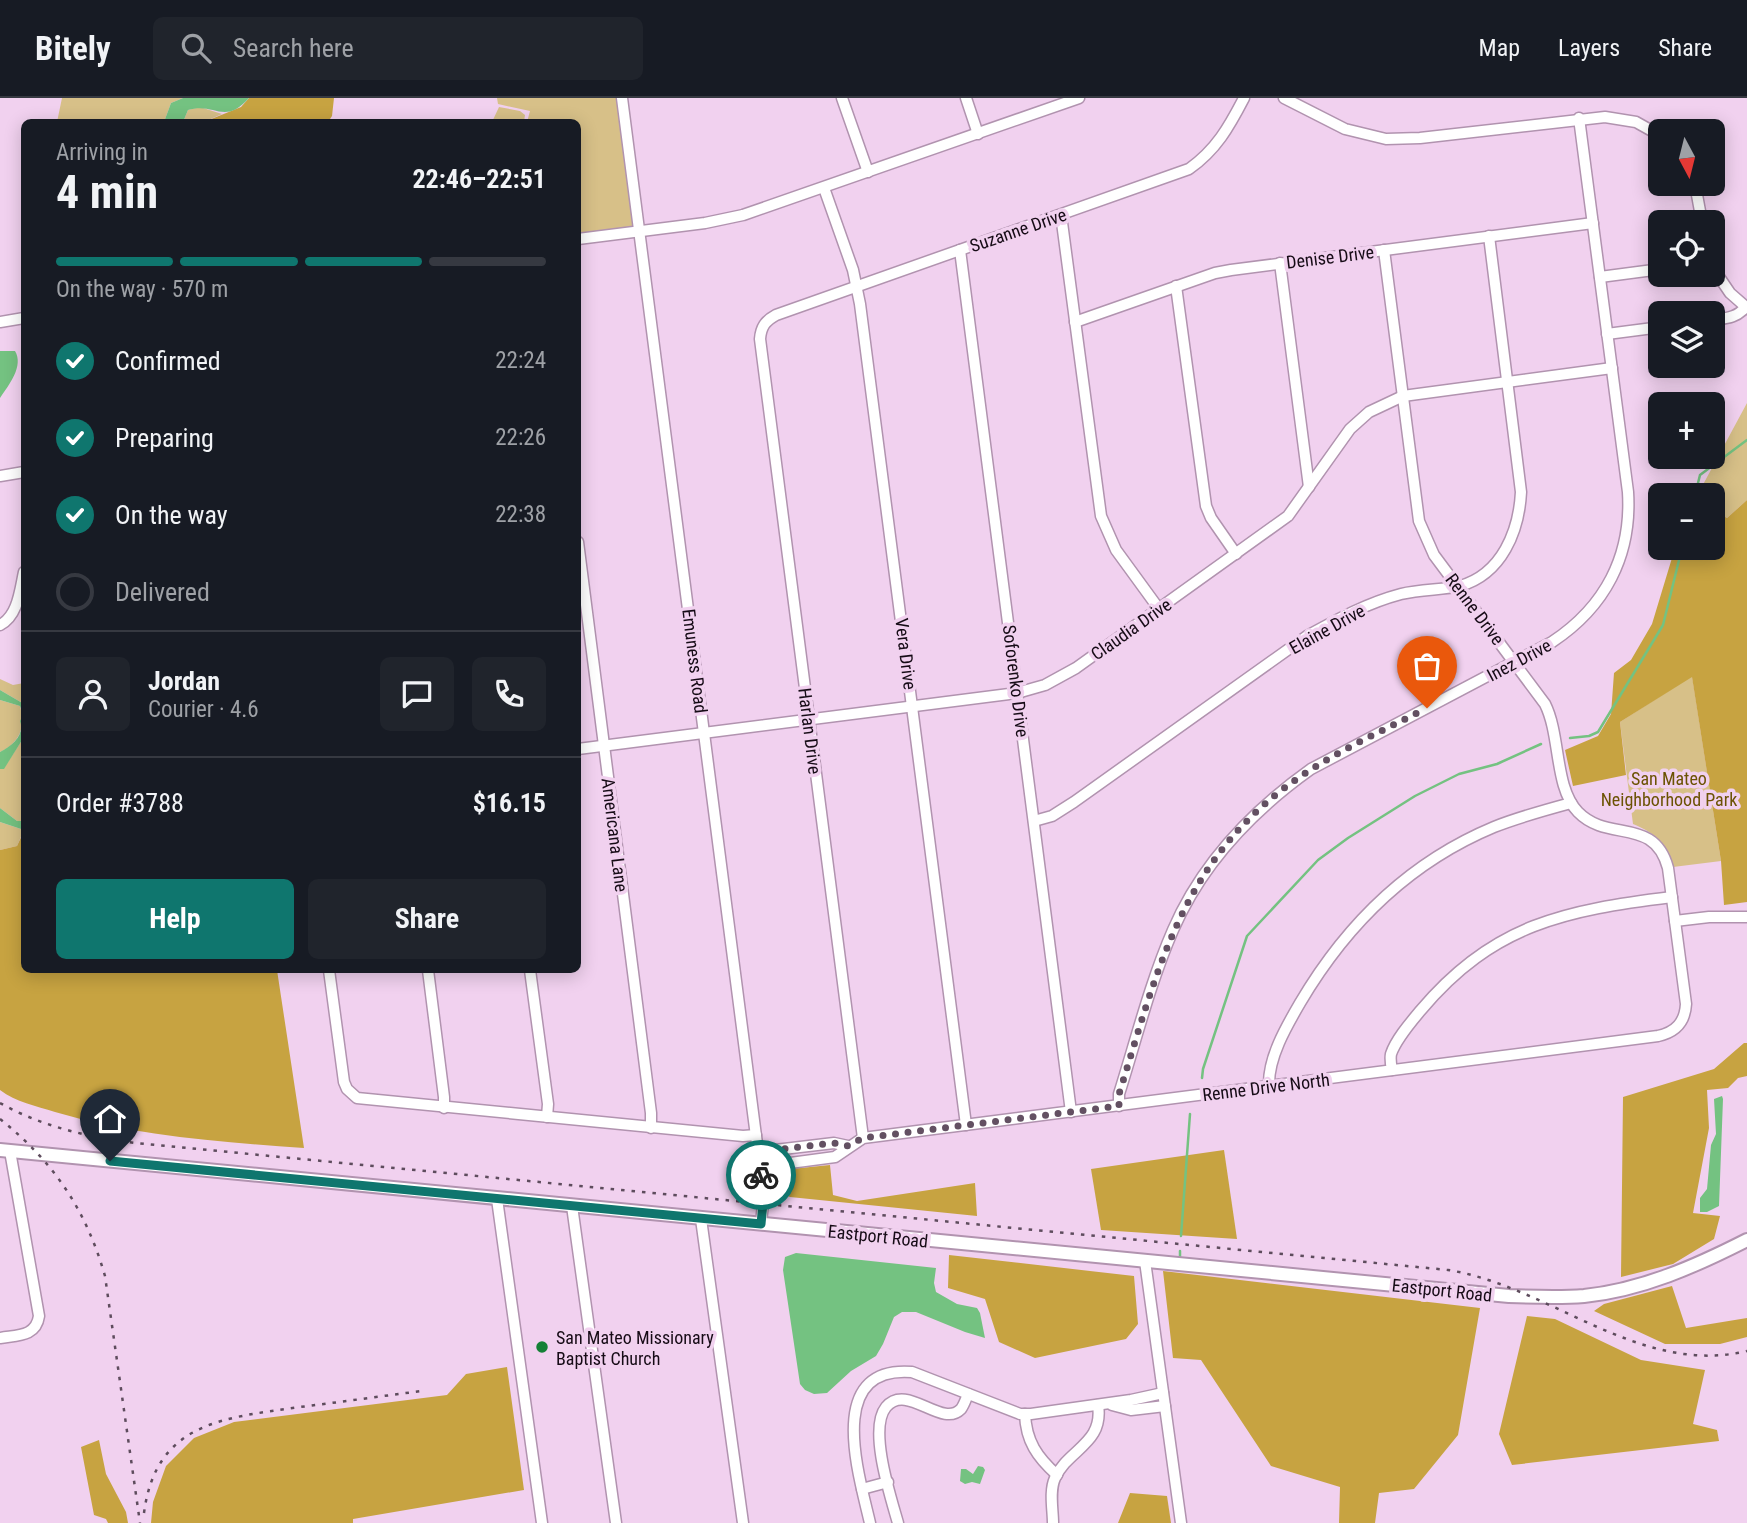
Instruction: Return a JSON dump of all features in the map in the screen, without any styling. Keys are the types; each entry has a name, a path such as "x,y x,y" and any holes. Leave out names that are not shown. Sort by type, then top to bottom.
{"street":[{"name":"Emuness Road","path":"622,98 760,1167 763,1203 761,1224"},
{"path":"842,98 869,172"},
{"path":"966,98 978,134"},
{"path":"581,239 727,219 824,188 1079,98"},
{"name":"Suzanne Drive","path":"763,324 776,315 1189,169 1220,142 1244,98"},
{"path":"1284,98 1345,129 1386,139 1420,138 1579,118 1622,119 1648,129"},
{"name":"Inez Drive","path":"1119,1106 1119,1094 1173,929 1200,880 1238,831 1283,789 1311,769 1560,637 1587,614 1610,582 1622,554 1629,506 1579,118"},
{"name":"Vera Drive","path":"824,188 858,287 967,1125"},
{"path":"1061,215 1101,516 1116,550 1159,609"},
{"name":"Denise Drive","path":"1075,322 1215,273 1593,223"},
{"name":"Elaine Drive","path":"1034,821 1052,816 1074,802 1307,636 1348,613 1400,595 1427,589 1458,587 1477,578 1499,559 1514,534 1520,514 1521,492 1489,236"},
{"name":"Soforenko Drive","path":"960,250 1072,1112"},
{"name":"Renne Drive","path":"1384,250 1419,521 1434,555 1515,662 1550,715 1563,784 1571,803"},
{"path":"1280,263 1309,487"},
{"path":"1600,277 1648,271"},
{"path":"1176,286 1206,506 1211,518 1236,554"},
{"path":"1725,286 1746,307 1739,315 1725,319"},
{"path":"0,322 21,318"},
{"name":"Harlan Drive","path":"763,324 760,339 863,1138"},
{"path":"1607,334 1648,329"},
{"name":"Claudia Drive","path":"581,749 1017,692 1058,678 1288,516 1343,437 1358,420 1382,404 1403,396 1612,368"},
{"path":"0,476 21,472"},
{"name":"Americana Lane","path":"581,566 651,1113 650,1128"},
{"path":"5,626 14,612 21,584"},
{"path":"1269,1086 1272,1061 1294,1014 1317,974 1350,931 1388,892 1423,866 1471,838 1519,818 1571,803 1586,819 1595,824 1641,834 1658,845 1666,859 1675,921 1709,917 1747,917"},
{"path":"1392,1070 1391,1056 1415,1017 1450,979 1490,948 1535,924 1567,913 1603,905 1672,897"},
{"name":"Renne Drive North","path":"760,1167 835,1157 863,1138 1658,1036 1675,1030 1681,1024 1686,1004 1675,921"},
{"path":"330,973 344,1082 357,1098 650,1128 756,1135"},
{"path":"428,973 444,1108"},
{"path":"530,973 548,1104 547,1117"},
{"name":"Renne Drive North","path":"758,1152 834,1143 848,1146"},
{"path":"0,1338 27,1334 36,1327 39,1317 5,1151"},
{"name":"Eastport Road","path":"5,1151 1509,1296 1567,1297 1611,1292 1657,1279 1747,1240"},
{"path":"497,1199 542,1523"},
{"path":"572,1206 616,1523"},
{"path":"701,1219 743,1523"},
{"path":"1145,1261 1181,1523"},
{"path":"870,1523 854,1449 853,1427 857,1402 867,1387 889,1374 912,1372 1005,1409 1026,1414 1103,1404 1121,1395 1163,1393"},
{"path":"898,1523 879,1425 886,1406 903,1399 940,1413 952,1413 961,1408 968,1394"},
{"path":"1103,1404 1131,1410 1165,1406"},
{"path":"1053,1523 1053,1487 1057,1475 1091,1439 1103,1404"},
{"path":"1026,1414 1028,1439 1043,1463 1057,1475"},
{"path":"862,1489 888,1482"}],"green space":[{"path":"62,98 183,98 171,103 165,119 58,119"},
{"path":"497,98 618,98 636,227 581,235 581,119 528,119 530,111 498,104"},
{"path":"200,107 222,114 211,119 184,119 188,110"},
{"path":"499,107 520,111 525,115 524,119 493,119"},
{"path":"1747,403 1747,500 1727,518 1725,483 1704,483 1711,469 1725,469 1725,444"},
{"name":"San Mateo Neighborhood Park","path":"1692,676 1721,861 1673,867 1664,845 1633,824 1620,722"},
{"path":"0,679 13,685 21,684 21,702 0,690"},
{"path":"0,700 20,706 21,730 17,739 0,752"},
{"path":"21,742 21,821 17,821 0,808 0,769 4,768"},
{"path":"0,822 21,829 17,846 0,850"}],"shaded area":[{"path":"183,98 249,98 233,111 197,108 188,110 184,119 165,119 171,103"},
{"path":"249,98 334,98 330,119 211,119 241,107"},
{"path":"0,351 15,351 18,363 0,398"},
{"path":"1747,500 1747,902 1724,905 1721,861 1692,677 1620,722 1626,775 1573,786 1565,750 1598,736 1611,714 1614,673 1631,660 1652,624 1671,560 1725,560 1725,517 1727,518"},
{"path":"0,690 21,702 21,709 20,706 0,700"},
{"path":"21,730 21,742 4,769 0,769 0,752 17,739"},
{"path":"0,808 17,821 21,821 21,829 0,822"},
{"path":"21,837 21,973 277,973 304,1148 210,1140 116,1127 33,1106 0,1090 0,850 17,846"},
{"path":"1747,1043 1747,1076 1738,1078 1728,1088 1707,1090 1709,1128 1693,1213 1720,1216 1714,1239 1673,1264 1621,1277 1623,1097 1714,1069"},
{"path":"1722,1096 1719,1206 1707,1212 1700,1212 1700,1198 1707,1189 1711,1145 1716,1134 1714,1099"},
{"path":"1224,1150 1237,1239 1101,1230 1091,1169"},
{"path":"830,1165 833,1195 857,1201 975,1183 977,1216 790,1197 773,1189 771,1171"},
{"path":"796,1253 936,1268 936,1292 957,1304 977,1308 985,1338 916,1312 902,1312 894,1317 876,1356 851,1371 827,1393 814,1394 805,1390 800,1384 783,1270 785,1257"},
{"path":"949,1255 1134,1276 1138,1324 1126,1339 1035,1358 999,1342 985,1299 948,1288"},
{"path":"1163,1271 1480,1308 1458,1435 1414,1489 1379,1493 1375,1523 1339,1523 1340,1487 1271,1466 1201,1360 1173,1358"},
{"path":"1672,1286 1686,1328 1747,1318 1747,1337 1720,1344 1665,1344 1594,1311 1604,1304"},
{"path":"1527,1316 1555,1319 1641,1360 1705,1370 1693,1424 1717,1430 1719,1441 1512,1465 1499,1434"},
{"path":"507,1367 524,1490 353,1519 353,1523 151,1523 153,1502 166,1466 194,1438 234,1422 447,1395 466,1374"},
{"path":"99,1440 106,1474 126,1512 128,1523 108,1523 106,1519 94,1515 81,1447"},
{"path":"978,1466 985,1470 980,1484 965,1484 960,1481 961,1469 973,1474"},
{"path":"1130,1493 1167,1496 1171,1523 1118,1523"}],"waterway":[{"path":"1698,483 1700,475 1747,440"},
{"path":"1570,738 1598,732 1663,625 1679,560"},
{"path":"1202,1078 1247,936 1318,860 1415,796 1459,774 1497,764 1541,744"},
{"path":"1181,1236 1190,1114"},
{"path":"1180,1251 1180,1257"}],"railway":[{"path":"0,1103 33,1119 66,1130 136,1143 1448,1270 1486,1279 1632,1341 1669,1352 1708,1356 1747,1351"},
{"path":"0,1119 37,1152 66,1189 97,1252 105,1276 140,1523"},
{"path":"144,1513 151,1482 163,1459 179,1442 198,1430 246,1415 422,1391"}],"way so far":[{"path":"761,1175 758,1152 834,1143 848,1146 863,1138 1119,1106 1119,1094 1163,954 1184,908 1220,852 1259,809 1311,769 1427,708"}],"place":[{"name":"San Mateo Missionary Baptist Church","path":"542,1347"}],"route":[{"path":"110,1161 761,1224 761,1175"}]}
